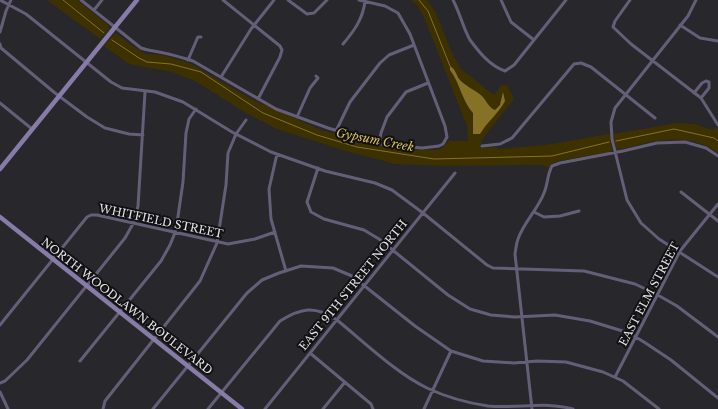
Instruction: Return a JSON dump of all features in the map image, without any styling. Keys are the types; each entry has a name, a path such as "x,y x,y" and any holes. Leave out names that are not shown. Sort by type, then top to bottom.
{"main road":[{"path":"0,169 137,0"},
{"name":"NORTH WOODLAWN BOULEVARD","path":"0,217 242,409"}],"street":[{"path":"0,0 26,14 111,82 122,88 145,92 155,92 183,102 236,134 277,154 318,168 375,183 392,190 487,265 498,269 528,268 584,271 636,284 677,306 718,338"},
{"path":"0,32 2,22 12,0"},
{"path":"81,0 141,48 149,51 162,52 188,60 221,77 276,109 336,131 379,143 422,148 439,146 443,144 447,138 445,126 410,34 398,12 385,6 360,0"},
{"path":"94,10 102,0"},
{"path":"223,0 280,46 282,50 280,57 258,99"},
{"path":"221,77 254,25 274,0"},
{"path":"288,0 307,14 314,13 327,0"},
{"path":"453,0 470,39 487,60 497,68 505,70 514,64 566,0"},
{"path":"501,0 511,22 534,40"},
{"path":"559,0 563,3"},
{"path":"630,0 615,21 613,27 631,44 701,98 718,125"},
{"path":"696,0 688,16 615,108 611,122 612,139 627,200 641,223 660,238 718,277"},
{"path":"343,44 359,23 365,1"},
{"path":"680,25 700,38 718,41"},
{"path":"188,60 198,37 200,37"},
{"path":"0,44 1,48 87,117 105,128 129,134 143,135"},
{"path":"336,131 350,102 380,63 389,55 414,45"},
{"path":"482,146 500,144 512,138 574,64 581,63 591,67 655,118"},
{"path":"297,117 310,88 318,78 316,76"},
{"path":"694,93 702,83 706,81 709,82 709,88 701,98"},
{"path":"379,143 380,133 387,118 406,92 428,83"},
{"path":"0,383 27,360 125,238 133,223 138,206 145,92"},
{"path":"0,103 32,129"},
{"path":"80,362 161,261 176,232 183,182 186,133 189,119 196,110"},
{"path":"103,409 105,401 200,281 217,242 226,186 228,153 236,134 246,120"},
{"path":"532,407 517,269 517,240 522,229 534,212 545,192 548,173 552,166 560,163 658,143 685,142 706,148 718,156"},
{"path":"277,154 268,189 270,219 286,270"},
{"path":"318,168 307,202 311,212 324,219 364,230 379,239 448,295 470,309 491,315 515,318 555,315 590,320 629,333 670,360 718,398"},
{"name":"EAST 9TH STREET NORTH","path":"265,409 455,173"},
{"path":"680,192 718,221"},
{"name":"EAST ELM STREET","path":"615,377 680,251 718,204"},
{"path":"534,212 544,217 560,216 579,211"},
{"name":"WHITFIELD STREET","path":"53,260 87,218 97,215 228,244 255,239 275,232"},
{"path":"0,325 53,260"},
{"path":"153,409 247,293 262,280 286,270 301,266 333,268 352,276 415,326 451,351 483,361 514,363 566,362 604,372 623,381 659,409"},
{"path":"208,409 280,321 292,314 311,309 328,314 337,320 397,368 432,390 457,399 489,406 532,407 560,405 573,409"},
{"path":"424,409 451,351"},
{"path":"310,353 371,404 373,409"},
{"path":"323,409 344,382"},
{"path":"0,392 8,409"}],"shaded area":[{"path":"47,0 77,0 108,25 109,29 100,39"},
{"path":"411,0 427,0 435,11 452,53 461,69 494,95 501,85 507,85 514,99 481,141 480,148 497,147 498,149 545,145 610,134 612,150 610,152 558,161 553,163 548,168 544,165 446,166 395,164 346,151 277,129 246,113 195,81 172,72 129,64 104,46 115,33 146,54 161,55 193,65 251,99 321,130 379,146 401,149 439,150 444,147 448,141 468,141 467,126 424,17 416,4"},
{"path":"450,66 461,81 482,96 489,106 495,110 500,105 503,92 505,101 480,134 473,134 473,113 466,103 450,70"},
{"path":"677,123 695,124 712,130 716,128 718,130 718,153 702,144 689,140 678,139 658,141 617,150 616,148 613,134"}],"waterway":[{"name":"Gypsum Creek","path":"63,0 104,33"},
{"path":"419,0 428,11 450,66"},
{"name":"Gypsum Creek","path":"112,40 147,62 171,64 201,72 263,113 317,135 357,147 434,159 552,156 609,142"},
{"name":"Gypsum Creek","path":"616,141 674,129 714,138 718,141"}]}
